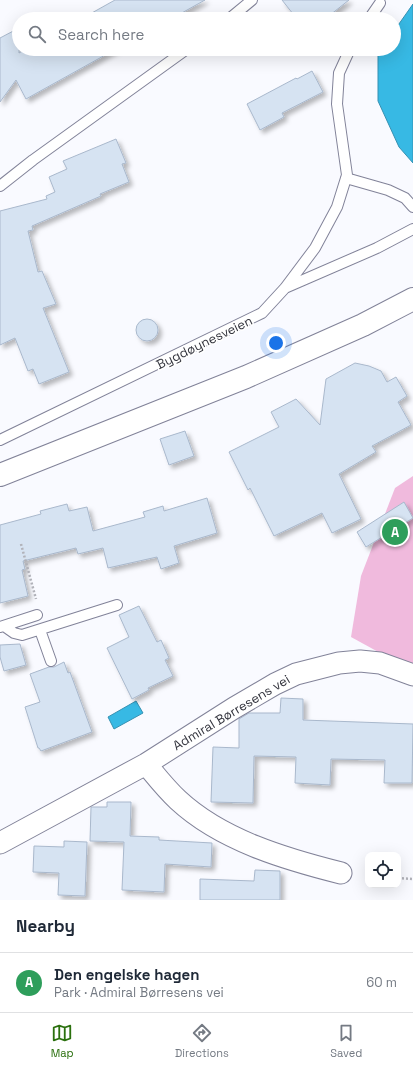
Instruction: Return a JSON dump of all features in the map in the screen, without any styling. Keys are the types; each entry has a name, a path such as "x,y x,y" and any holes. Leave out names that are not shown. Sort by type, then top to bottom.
{"street":[{"path":"0,475 246,377 356,328 413,299"},
{"name":"Admiral Børresens vei","path":"0,843 146,764 234,708 275,684 296,674 339,663 360,661 380,663 413,675"},
{"path":"146,764 164,786 179,801 200,818 258,848 300,863 341,874"}],"lane":[{"path":"237,12 252,0"},
{"path":"374,12 380,3"},
{"path":"0,186 33,160 177,56"},
{"name":"Bygdøynesveien","path":"0,440 262,313 285,288 315,248 337,207 346,178 337,104 339,73 347,56"},
{"path":"346,178 388,190 405,198 413,207"},
{"path":"285,288 377,248 413,229"},
{"path":"2,626 18,634 22,634 40,630 117,605"},
{"path":"2,626 37,616"},
{"path":"40,630 51,661"}],"path":[{"path":"21,544 38,610 37,616"},
{"path":"401,878 413,879"}],"shaded area":[{"path":"413,476 413,671 351,637 361,576 395,488"}],"water":[{"path":"413,4 413,163 399,147 378,101 378,56 401,56 401,21"},
{"path":"136,701 143,713 114,729 108,717"}],"building":[{"path":"115,0 205,0 184,12 94,12"},
{"path":"282,0 349,0 334,12 291,12"},
{"path":"12,32 12,56 103,56 26,99 16,80 0,102 0,38"},
{"path":"312,71 323,92 282,113 284,117 260,130 247,104"},
{"path":"116,139 126,163 122,164 129,182 32,226 33,230 28,231 38,272 42,271 56,304 43,308 69,372 39,384 33,369 28,371 15,338 0,345 0,211 47,199 46,196 55,192 49,177 67,169 63,161"},
{"path":"147,319 155,322 158,330 155,338 147,341 139,338 136,330 139,322"},
{"path":"355,363 369,366 381,371 387,382 396,377 407,396 398,402 411,425 372,446 376,452 339,474 361,519 332,533 322,513 274,536 250,488 248,490 229,452 279,427 271,412 296,399 320,425 326,379"},
{"path":"185,431 194,456 169,465 160,439"},
{"path":"207,498 217,533 174,546 179,563 161,569 157,557 108,568 103,548 78,554 76,548 23,561 25,569 22,570 28,596 0,603 0,525 41,514 40,511 67,504 69,511 87,507 93,531 145,517 143,512 163,506 164,511"},
{"path":"404,502 413,518 366,547 357,532"},
{"path":"139,606 157,642 161,640 169,658 165,660 173,676 148,688 149,690 132,699 107,648 129,637 119,615"},
{"path":"20,644 26,665 4,671 0,657 0,645"},
{"path":"64,662 68,673 70,672 92,732 41,751 38,748 25,707 40,702 30,674 49,667 54,667"},
{"path":"281,698 303,699 303,720 413,724 412,783 384,783 385,760 331,759 330,785 295,783 296,757 254,756 253,803 211,802 213,747 239,748 239,719 249,713 280,713"},
{"path":"107,802 131,802 130,836 159,837 159,840 212,843 211,867 165,864 164,892 122,890 124,842 90,841 91,807 107,807"},
{"path":"64,841 87,842 85,896 58,895 59,873 33,872 34,846 64,847"},
{"path":"255,870 280,871 280,900 200,900 200,879 254,881"}],"place":[{"name":"Den engelske hagen","path":"395,532"}]}
